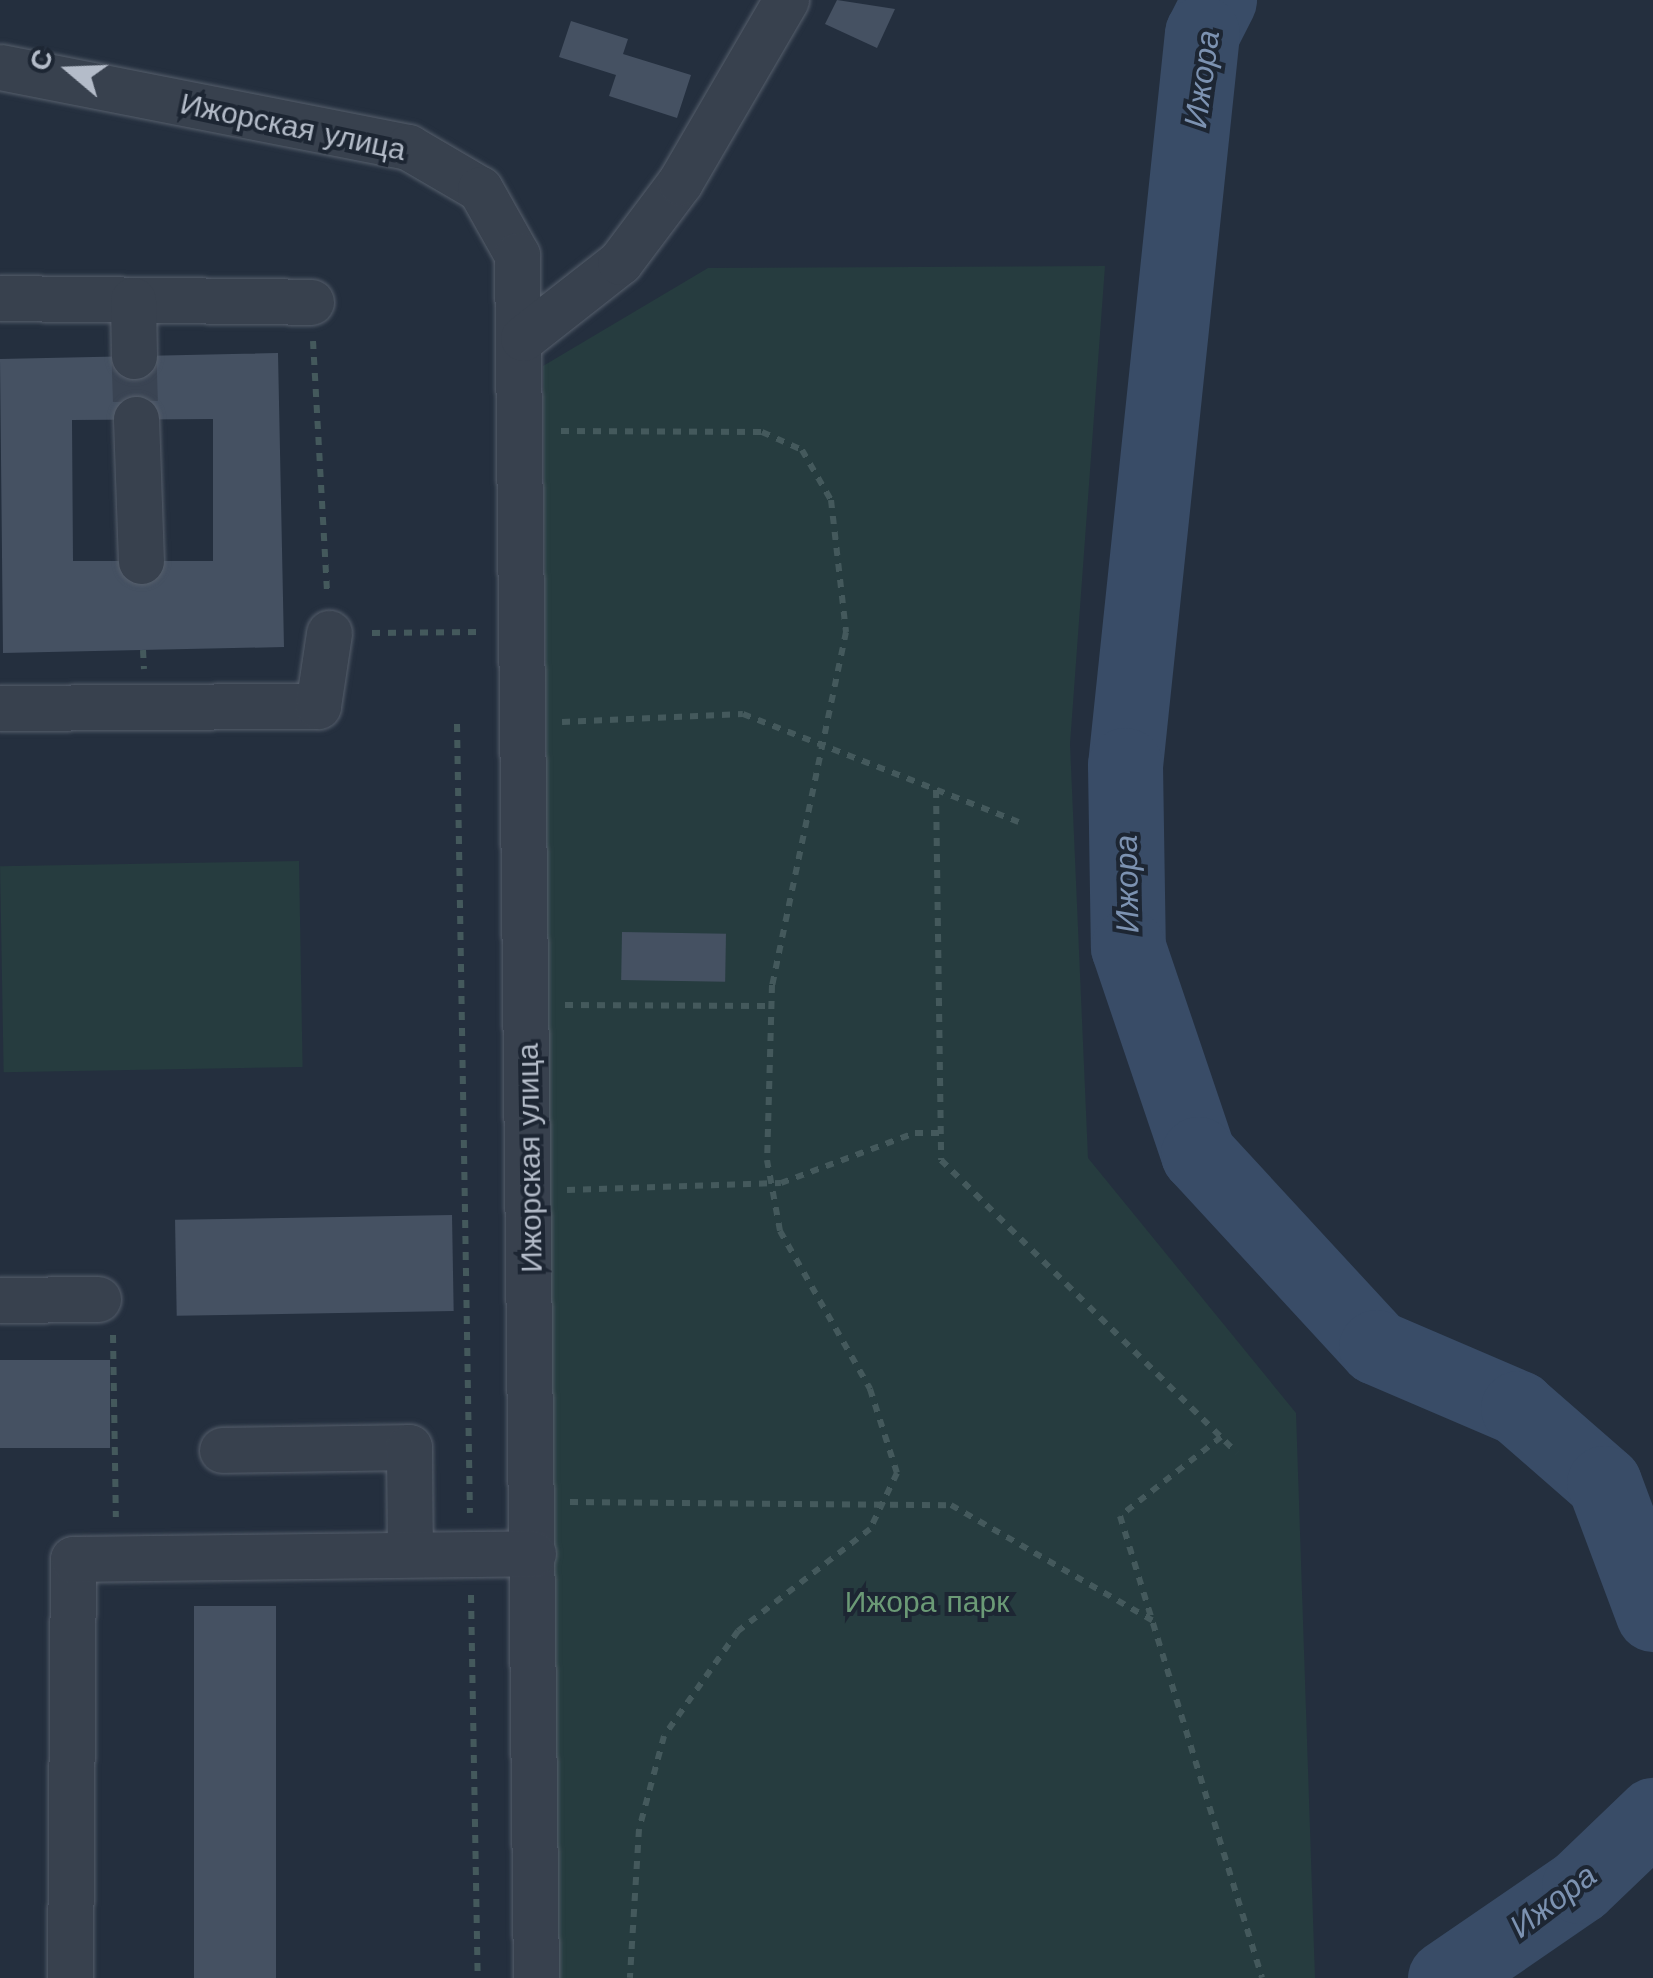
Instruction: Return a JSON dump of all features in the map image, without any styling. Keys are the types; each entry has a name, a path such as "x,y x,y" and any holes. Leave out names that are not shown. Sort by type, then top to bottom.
{"street":[{"path":"523,338 620,262 680,182 786,0"},
{"name":"Ижорская улица","path":"0,67 408,147 480,189 517,254 523,338 536,1978"},
{"path":"0,298 311,302"},
{"path":"133,300 134,356"},
{"path":"136,420 141,561"},
{"path":"0,708 318,706 329,633"},
{"path":"0,1300 98,1299"},
{"path":"222,1450 409,1448 410,1554"},
{"path":"70,1978 73,1559 533,1553"}],"path":[{"path":"311,302 329,633 437,632"},
{"path":"524,432 762,432 816,464 830,500 846,632 771,1006 769,1183 791,1258 870,1389 888,1436 898,1487 887,1509 764,1605 686,1695 664,1736 639,1830 630,1978"},
{"path":"526,723 744,714 1019,822"},
{"path":"457,724 478,1978"},
{"path":"936,790 941,1160 1237,1453"},
{"path":"528,1005 771,1006"},
{"path":"530,1192 781,1183 914,1133 941,1133"},
{"path":"98,1299 115,1340 117,1558"},
{"path":"1221,1437 1120,1516 1262,1978"},
{"path":"534,1501 887,1509 951,1505 1152,1620"}],"green space":[{"name":"Ижора парк","path":"1105,266 1070,744 1088,1158 1296,1413 1315,1978 555,1978 543,366 708,268"},
{"path":"299,861 303,1067 4,1072 0,866"}],"building":[{"path":"837,0 895,9 877,48 825,24"},
{"path":"571,21 628,39 623,54 691,75 677,118 609,96 616,75 559,57"},
{"path":"278,353 284,647 3,653 0,359","holes":["213,419 213,561 73,561 72,420"]},
{"path":"622,932 726,934 725,982 621,980"},
{"path":"452,1215 454,1311 177,1316 175,1220"},
{"path":"0,1360 110,1360 110,1448 0,1448"},
{"path":"194,1606 276,1606 276,1978 194,1978"}],"waterway":[{"name":"Ижора","path":"1219,0 1202,33 1125,765 1128,947 1198,1154 1376,1347 1518,1408 1604,1483 1653,1614"},
{"name":"Ижора","path":"1445,1978 1579,1886 1653,1815"}],"tunnel":[{"path":"134,356 136,419"}]}
